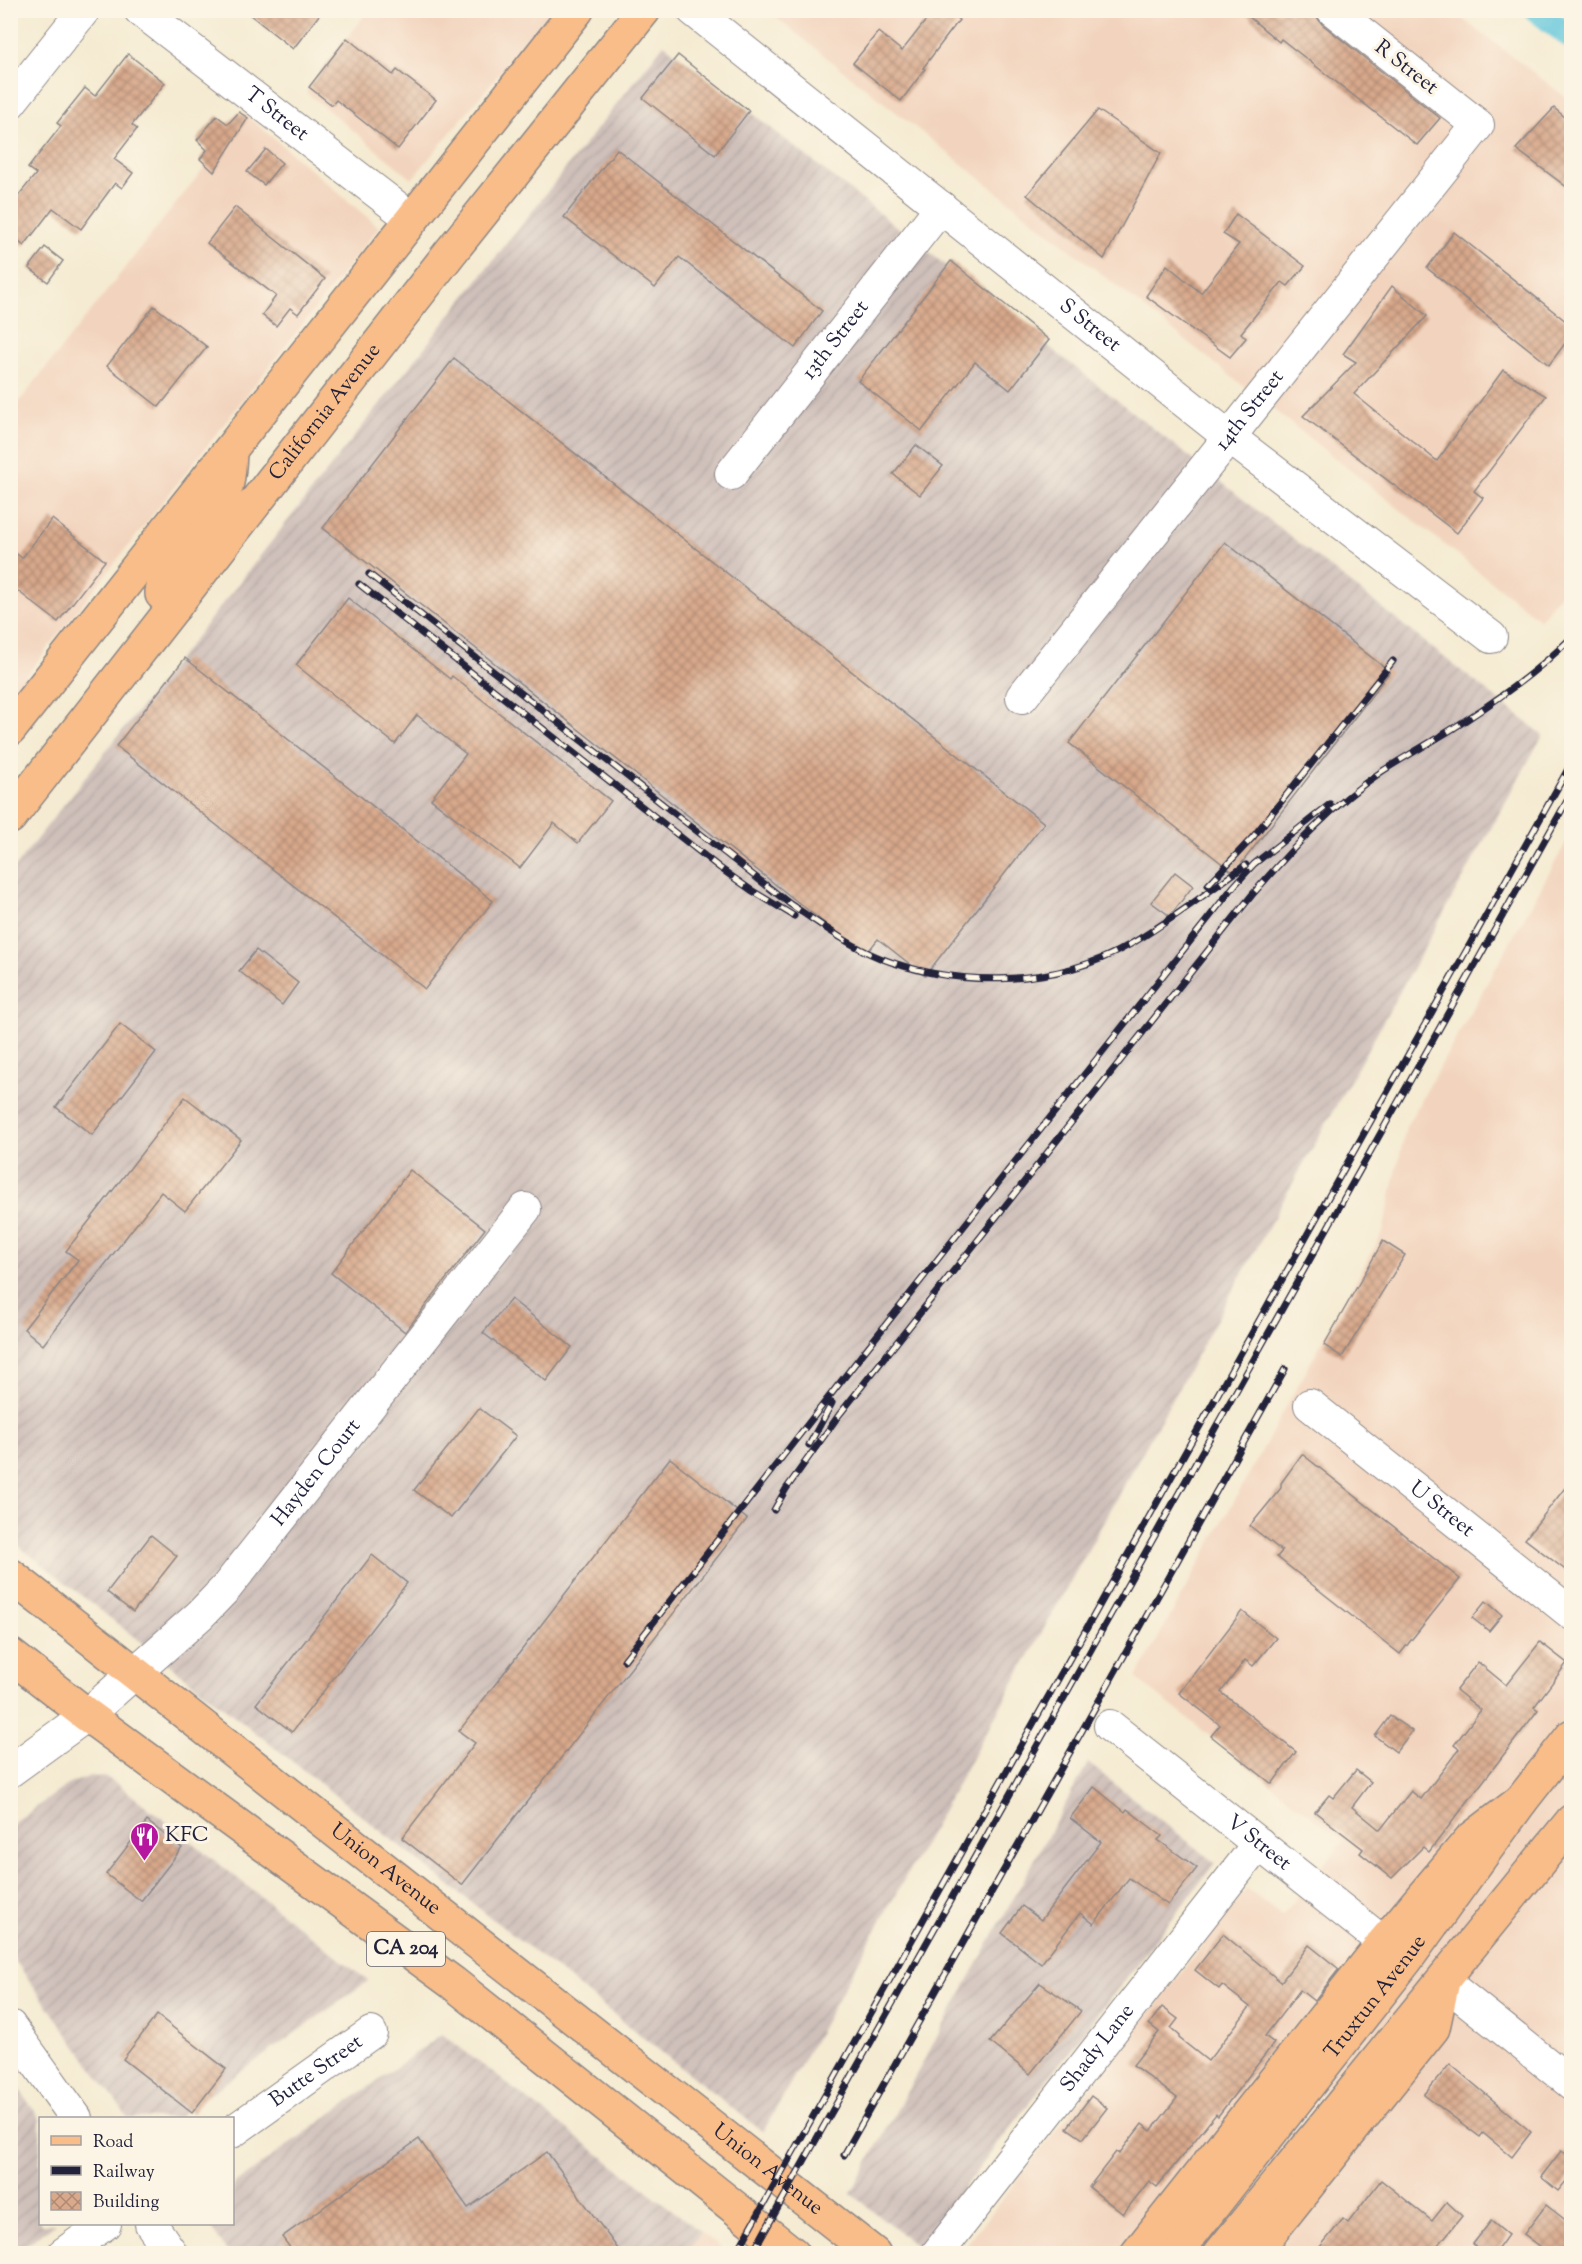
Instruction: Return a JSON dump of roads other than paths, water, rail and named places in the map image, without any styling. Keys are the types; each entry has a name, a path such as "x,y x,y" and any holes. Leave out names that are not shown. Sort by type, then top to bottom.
{"main road":[{"path":"10,729 577,10"},
{"name":"California Avenue","path":"10,817 644,10"},
{"path":"381,342 381,322 387,305 421,257 428,243 424,231 412,219"},
{"path":"174,606 162,594 162,584 224,494 228,480 231,449"},
{"name":"Union Avenue","path":"10,1575 874,2253"},
{"name":"CA 204","path":"10,1655 87,1715 453,1983 793,2253"},
{"path":"1137,2253 1395,1951 1470,1840 1521,1801 1572,1736"},
{"path":"1253,2253 1433,2028 1443,1981 1442,1950 1447,1935 1509,1845 1521,1801"},
{"name":"Truxtun Avenue","path":"1220,2253 1572,1821"},
{"name":"Truxtun Avenue","path":"1175,2253 1395,1951"}],"street":[{"path":"10,103 84,10"},
{"name":"T Street","path":"140,10 412,219"},
{"name":"S Street","path":"693,10 1229,437 1491,637"},
{"name":"R Street","path":"1333,10 1478,125"},
{"name":"14th Street","path":"1022,697 1478,125"},
{"name":"13th Street","path":"731,474 941,207"},
{"name":"Hayden Court","path":"10,1771 87,1715 200,1615 226,1588 525,1209"},
{"name":"U Street","path":"1310,1405 1572,1614"},
{"name":"V Street","path":"1110,1726 1395,1951"},
{"name":"Shady Lane","path":"937,2253 1259,1843"},
{"path":"1443,1981 1572,2084"},
{"path":"10,2026 75,2117"},
{"name":"Butte Street","path":"234,2131 371,2032"},
{"path":"63,2253 102,2225"},
{"path":"152,2225 172,2253"}],"waterway":[{"path":"1536,10 1572,38"}],"railway":[{"path":"369,574 790,904 868,953 910,968 941,975 973,978 1006,978 1070,969 1100,959 1129,945 1174,917 1246,865"},
{"path":"359,584 720,868 794,916"},
{"path":"774,1510 786,1489 839,1415 1252,895 1282,861 1313,829 1363,785 1504,694 1532,673 1572,637"},
{"path":"1208,885 1253,837 1393,661"},
{"path":"736,2254 1572,762"},
{"path":"752,2254 1572,792"},
{"path":"624,1660 864,1352 1234,886 1254,864 1330,804"},
{"path":"844,2155 1285,1369"},
{"path":"809,1445 832,1403"}],"place":[{"name":"KFC","path":"144,1862"}]}
